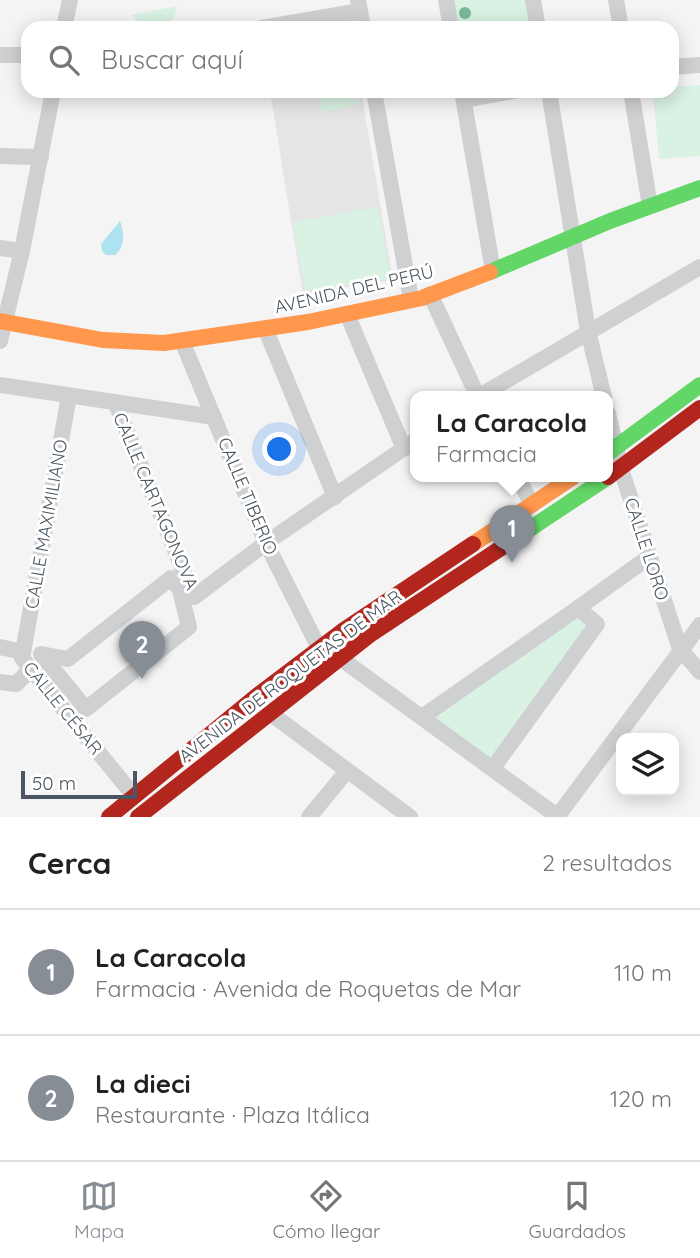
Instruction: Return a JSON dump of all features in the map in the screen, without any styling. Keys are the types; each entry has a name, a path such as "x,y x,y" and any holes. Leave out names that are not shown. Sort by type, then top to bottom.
{"main road":[{"name":"AVENIDA DEL PERÚ","path":"2,321 103,340 164,343 347,314 430,295 700,188"},
{"path":"613,450 700,385"},
{"name":"AVENIDA DE ROQUETAS DE MAR","path":"613,473 700,408"},
{"name":"AVENIDA DE ROQUETAS DE MAR","path":"109,817 319,648 566,482"},
{"name":"AVENIDA DE ROQUETAS DE MAR","path":"138,817 371,634 600,482"}],"street":[{"path":"66,21 70,0"},
{"path":"446,0 450,21"},
{"path":"533,0 537,21"},
{"path":"616,0 620,21"},
{"path":"293,21 359,6"},
{"path":"0,55 21,55"},
{"path":"679,66 700,65"},
{"path":"0,341 2,321 22,251 52,98"},
{"path":"375,98 411,300"},
{"path":"463,98 493,271"},
{"path":"550,98 571,238 588,331 603,391"},
{"path":"632,98 650,206"},
{"path":"0,156 41,157"},
{"path":"0,248 22,251"},
{"path":"488,391 700,267"},
{"path":"430,295 475,391"},
{"path":"266,543 410,445 347,314"},
{"path":"265,328 335,497"},
{"name":"CALLE TIBERIO","path":"182,341 266,543 319,648"},
{"path":"0,385 214,417"},
{"name":"CALLE MAXIMILIANO","path":"23,652 69,396"},
{"name":"CALLE CARTAGONOVA","path":"114,402 194,597 266,543"},
{"name":"CALLE LORO","path":"613,476 649,558 680,649"},
{"path":"520,482 532,505"},
{"path":"422,717 649,558"},
{"path":"171,578 180,590 189,627 86,709 41,654 68,659 171,578"},
{"path":"493,768 597,624 578,608"},
{"path":"319,648 340,658 557,817 700,625"},
{"path":"0,647 23,652"},
{"path":"680,649 700,672"},
{"name":"CALLE CÉSAR","path":"23,652 22,659 134,796"},
{"path":"0,696 8,682 31,669"},
{"path":"270,713 410,817"},
{"path":"309,817 347,771"}],"shaded area":[{"path":"271,98 362,98 393,280 303,294"}],"green space":[{"path":"446,0 533,0 537,21 450,21"},
{"path":"177,6 174,18 170,21 137,21 132,15"},
{"path":"700,85 700,156 659,159 654,98 679,98 679,86"},
{"path":"319,98 358,98 359,104 321,112"},
{"path":"378,207 391,279 305,291 293,222"},
{"path":"578,608 597,624 493,768 422,717"}],"water":[{"path":"120,221 123,234 121,247 115,255 106,255 101,244"}],"traffic: fast":[{"path":"490,272 610,221 700,188"},
{"path":"613,449 700,385"},
{"path":"501,548 600,482"}],"traffic: slow":[{"path":"0,321 103,340 164,343 308,322 422,298 490,272"},
{"path":"473,544 566,482"}],"traffic: jam":[{"path":"613,473 700,408"},
{"path":"109,817 258,695 344,630 473,544"},
{"path":"138,817 371,634 501,548"}],"place":[{"name":"La Caracola","path":"512,563"},
{"name":"La dieci","path":"142,679"}]}
